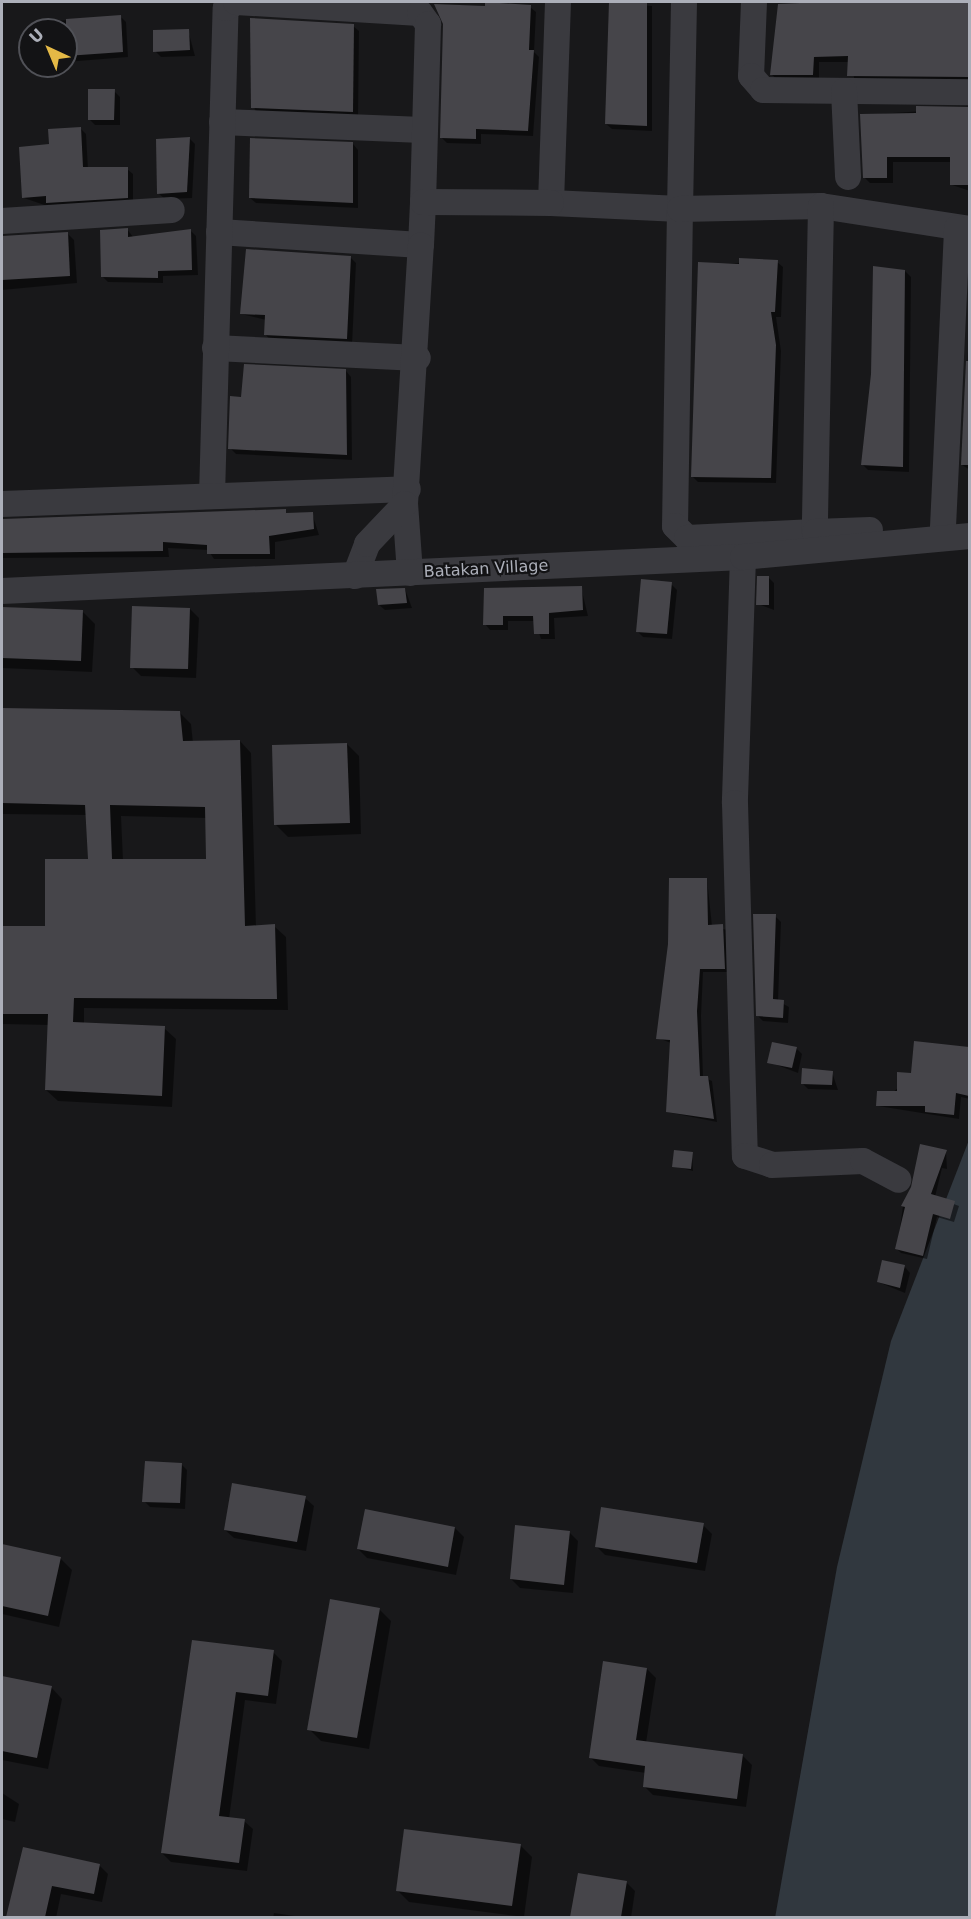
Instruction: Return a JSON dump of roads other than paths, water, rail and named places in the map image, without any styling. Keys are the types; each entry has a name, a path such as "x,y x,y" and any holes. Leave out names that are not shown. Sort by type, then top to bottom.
{"street":[{"path":"212,496 222,122 222,18 236,2 420,13 428,24 423,130 418,358 407,497 410,573"},
{"path":"551,203 558,2"},
{"path":"684,2 675,526 687,538 969,526"},
{"path":"754,2 751,76 763,90 969,92"},
{"path":"844,91 848,177"},
{"path":"222,122 423,130"},
{"path":"423,202 551,203 680,209 821,206 963,228 943,527"},
{"path":"815,532 821,206"},
{"path":"2,221 172,210"},
{"path":"219,232 421,244"},
{"path":"215,348 418,358"},
{"path":"2,504 212,496 407,497"},
{"path":"355,576 367,544 407,497"},
{"name":"Batakan Village","path":"2,591 743,557 969,536"},
{"path":"743,557 735,803 745,1156 765,1164 863,1161 898,1180"}]}
